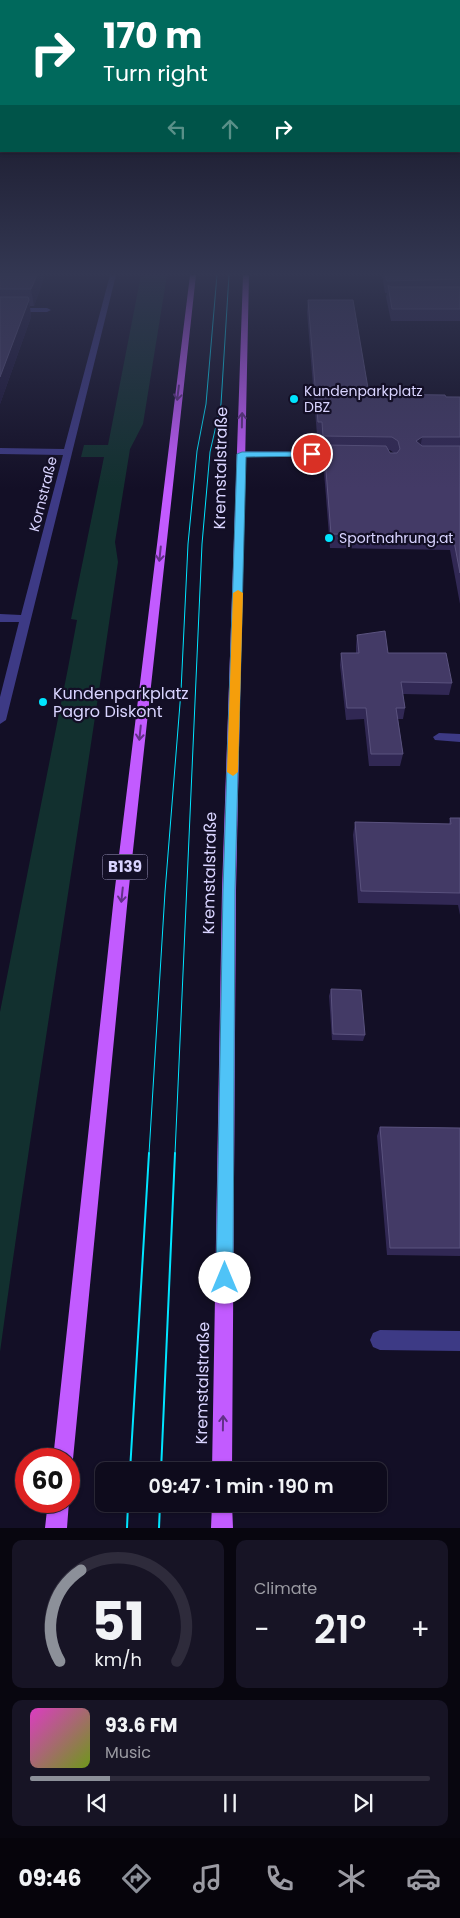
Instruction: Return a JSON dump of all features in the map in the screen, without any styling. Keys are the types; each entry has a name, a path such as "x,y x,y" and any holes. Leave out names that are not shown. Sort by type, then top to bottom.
{"main road":[{"name":"B139","path":"65,1448 122,896 185,346"},
{"name":"Kremstalstraße","path":"222,1462 229,890 244,346"},
{"path":"222,1512 222,1528"},
{"path":"56,1528 58,1513"}],"street":[{"name":"Kornstraße","path":"0,720 95,346"},
{"path":"0,452 68,452"},
{"path":"242,454 351,455"},
{"path":"0,618 26,618"},
{"path":"439,737 460,738"},
{"path":"380,1340 460,1341"}],"green space":[{"path":"127,346 156,346 143,424 130,449 115,542 118,562 28,1154 0,1352 0,1012 77,620 71,619 104,457 81,457 84,445 108,445"}],"building":[{"path":"0,346 12,346 0,377"},
{"path":"312,346 361,346 369,394 445,395 446,397 460,397 460,437 422,437 416,441 422,446 460,446 460,573 453,536 331,534 324,445 386,446 390,453 397,453 400,449 398,441 392,437 323,436 322,422 318,422"},
{"path":"385,631 388,653 446,653 452,683 401,682 405,708 396,708 403,754 371,754 366,708 347,708 341,653 359,653 357,635"},
{"path":"450,818 460,818 460,893 361,891 355,822 451,824"},
{"path":"331,989 361,990 365,1035 333,1034"},
{"path":"380,1127 460,1128 460,1248 390,1248"}],"tram line":[{"path":"149,1154 165,892 181,691 188,544 197,451 206,404 211,346"},
{"path":"175,1154 202,544 210,452 221,404 225,346"},
{"path":"131,1462 149,1153"},
{"path":"161,1462 175,1153"},
{"path":"127,1528 128,1512"},
{"path":"159,1528 160,1512"}],"slow traffic":[{"path":"233,772 238,593"}],"place":[{"name":"Kundenparkplatz DBZ","path":"294,399"},
{"name":"Sportnahrung.at","path":"329,538"},
{"name":"Kundenparkplatz Pagro Diskont","path":"43,702"}],"route":[{"path":"225,1278 229,890 242,454 312,454"}]}
